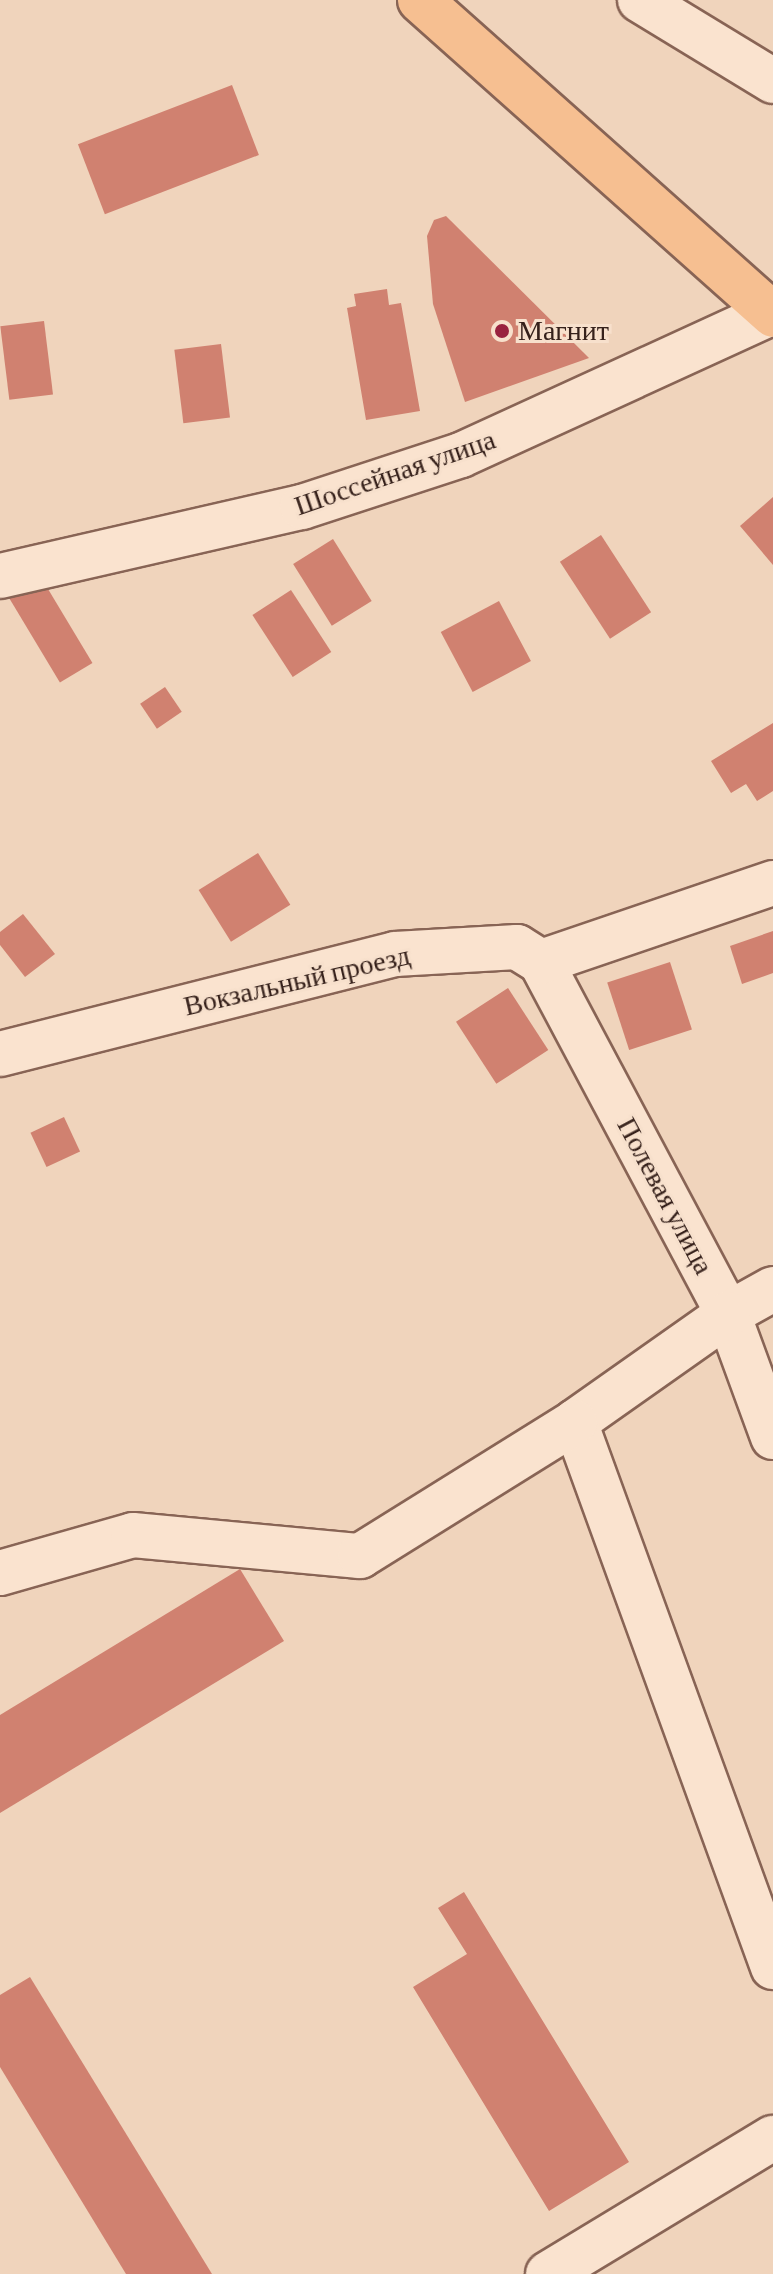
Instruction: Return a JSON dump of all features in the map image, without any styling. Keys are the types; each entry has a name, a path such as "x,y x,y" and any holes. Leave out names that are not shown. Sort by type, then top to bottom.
{"main road":[{"path":"420,0 772,314"}],"street":[{"path":"640,0 773,81"},
{"name":"Шоссейная улица","path":"0,576 302,507 461,455 772,314"},
{"path":"541,962 773,883"},
{"name":"Вокзальный проезд","path":"0,1054 395,954 517,947 541,962"},
{"name":"Полевая улица","path":"541,962 728,1314 773,1437"},
{"path":"0,1573 133,1535 360,1556 575,1422 728,1314 773,1289"},
{"path":"575,1422 773,1967"},
{"path":"548,2274 773,2138"}],"building":[{"path":"232,85 259,155 105,214 78,144"},
{"name":"Магнит","path":"446,216 589,358 465,402 433,304 427,236 434,220"},
{"path":"387,289 389,305 401,303 420,411 366,420 347,308 356,306 354,294"},
{"path":"44,321 53,394 9,400 0,326"},
{"path":"221,344 230,417 183,423 174,350"},
{"path":"773,497 773,565 740,526"},
{"path":"601,535 651,612 610,639 560,562"},
{"path":"333,539 372,601 332,626 293,564"},
{"path":"42,579 92,663 60,683 9,599"},
{"path":"291,590 331,652 293,677 252,615"},
{"path":"499,601 531,661 473,692 441,632"},
{"path":"165,687 182,712 157,729 140,704"},
{"path":"773,723 773,791 757,801 746,784 731,793 711,761"},
{"path":"258,853 290,905 231,942 199,890"},
{"path":"23,914 55,954 25,977 0,945 0,932"},
{"path":"773,931 773,973 742,984 730,946"},
{"path":"670,962 692,1030 629,1050 607,982"},
{"path":"508,988 548,1050 496,1084 456,1022"},
{"path":"64,1117 80,1151 47,1167 30,1133"},
{"path":"240,1569 284,1641 0,1813 0,1715"},
{"path":"464,1892 629,2162 549,2211 413,1987 467,1954 438,1908"},
{"path":"30,1977 212,2274 126,2274 0,2067 0,1995"}],"place":[{"name":"Магнит","path":"502,331"}]}
